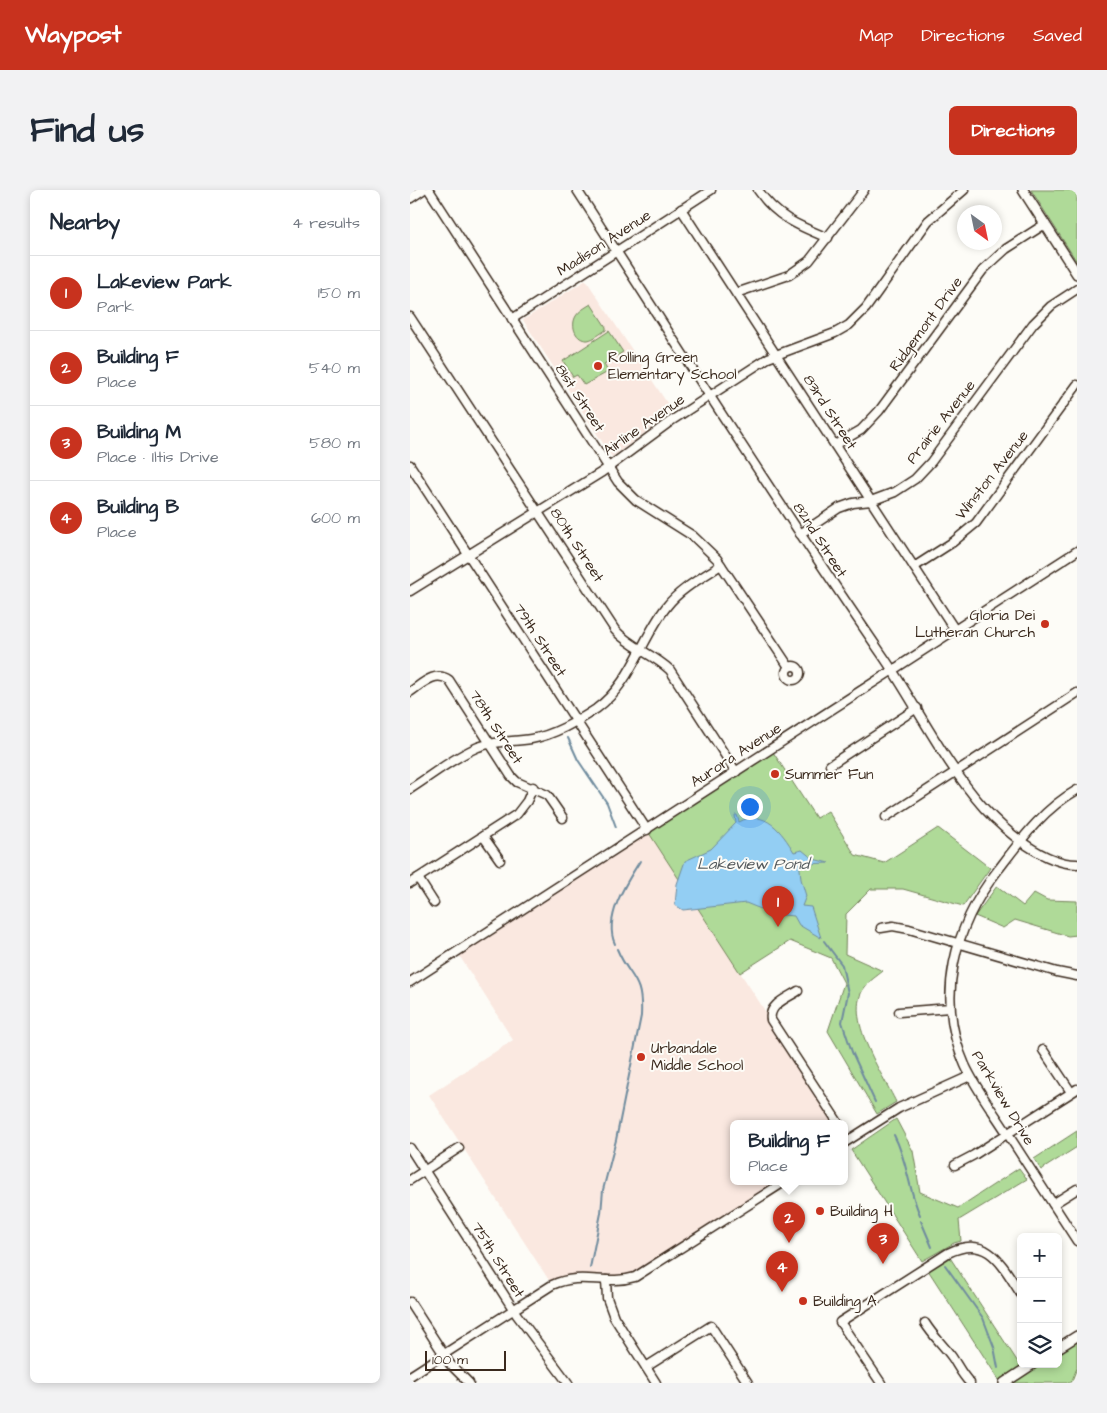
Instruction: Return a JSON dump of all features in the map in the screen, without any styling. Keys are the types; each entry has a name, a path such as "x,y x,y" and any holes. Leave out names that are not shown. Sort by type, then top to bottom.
{"main road":[{"path":"410,198 422,190"},
{"path":"1023,190 1077,274"},
{"path":"1062,1345 1077,1336"},
{"path":"1004,1383 1027,1368"}],"street":[{"name":"81st Street","path":"429,190 609,467 636,500 693,536 721,564 789,667"},
{"name":"82nd Street","path":"577,190 800,534 957,771 986,810 1022,840 1050,860 1077,864"},
{"name":"Madison Avenue","path":"512,319 711,190"},
{"path":"758,190 778,214 791,222 828,238"},
{"path":"736,293 797,271 810,261 864,190"},
{"name":"Airline Avenue","path":"410,591 467,553 609,467 650,435 776,354 835,333 849,325 866,308 928,221 964,190"},
{"name":"83rd Street","path":"682,209 955,630"},
{"name":"Ridgemont Drive","path":"835,445 861,430 879,411 983,270 1006,249 1045,224"},
{"name":"Prairie Avenue","path":"800,534 839,508 853,503 871,501 895,492 923,471 1033,324 1051,306 1077,289"},
{"name":"80th Street","path":"410,317 615,630 623,638 660,660 670,670 736,772"},
{"name":"Winston Avenue","path":"914,567 953,542 976,523 1077,385"},
{"name":"79th Street","path":"410,465 647,830"},
{"name":"Aurora Avenue","path":"410,982 1077,551"},
{"path":"410,789 466,753 490,744 544,736 596,708 616,690 668,604 681,592 721,564"},
{"name":"78th Street","path":"410,692 433,676 442,676 449,680 511,776 517,782 533,787 547,795 563,818"},
{"path":"886,817 1077,693"},
{"path":"830,765 916,708"},
{"path":"410,883 522,810 533,787"},
{"name":"Parkview Drive","path":"1077,790 1042,816 978,896 969,913 958,943 950,980 950,1008 958,1049 970,1076 1077,1241"},
{"path":"483,836 500,860"},
{"path":"418,878 434,903"},
{"path":"881,928 893,926 909,929 1057,972 1077,976"},
{"path":"798,991 775,1006 770,1015 771,1020 836,1120"},
{"path":"899,1012 950,1008"},
{"path":"955,1165 974,1156 1074,1090 1043,1050"},
{"path":"848,1141 900,1108 970,1076"},
{"name":"75th Street","path":"410,1148 513,1309 568,1383"},
{"path":"410,1180 459,1148"},
{"path":"410,1376 513,1309 562,1280 577,1277 627,1280 642,1273 779,1185"},
{"path":"1053,1204 1077,1189"},
{"path":"881,1383 840,1322 958,1248 974,1246 994,1256 1017,1288"},
{"path":"606,1280 607,1298 614,1317 656,1383"},
{"path":"410,1302 456,1372 469,1383"},
{"path":"925,1323 936,1341 952,1357 961,1373 970,1383"},
{"path":"646,1367 711,1326 748,1383"}],"shaded area":[{"name":"Rolling Green Elementary School","path":"586,280 673,412 612,457 523,320"},
{"name":"Urbandale Middle School","path":"647,830 836,1120 730,1120 730,1185 779,1185 635,1277 552,1285 429,1095 513,1040 457,952"}],"green space":[{"path":"1031,190 1077,190 1077,262"},
{"path":"591,304 606,330 593,338 584,340 575,332 574,320 579,312"},
{"path":"609,331 623,352 604,364 608,372 584,385 577,375 573,377 563,361"},
{"path":"771,749 816,818 828,811 855,855 884,863 938,828 990,868 963,906 903,889 871,889 846,914 845,954 883,971 865,987 859,999 858,1013 867,1045 896,1102 877,1114 828,1031 844,983 831,958 790,941 740,973 647,830"},
{"path":"997,886 1023,906 1034,893 1047,900 1077,901 1077,935 1068,936 1015,920 1003,928 975,916"},
{"path":"896,1119 913,1151 920,1192 958,1208 1019,1168 1027,1179 959,1220 961,1241 922,1261 851,1150"},
{"path":"1077,1131 1077,1147 1041,1170 1034,1159"},
{"path":"949,1256 1017,1361 1017,1368 1023,1370 1026,1368 1062,1368 1062,1345 1077,1336 1077,1368 1071,1383 1001,1383 928,1270"}],"water":[{"name":"Lakeview Pond","path":"735,815 737,815 739,822 748,818 765,820 778,830 794,852 802,850 813,859 829,863 804,864 799,859 801,879 806,896 802,906 811,907 821,938 799,925 794,916 773,914 746,903 683,910 675,905 677,884 685,861 711,849 736,823"}],"waterway":[{"path":"568,738 578,760 607,803 616,827"},
{"path":"615,944 612,934 614,912 628,880 640,861"},
{"path":"824,941 842,965 848,993 842,1022 852,1052 875,1102"},
{"path":"590,1268 601,1213 603,1190 616,1140 641,1016 638,985 617,949"},
{"path":"894,1135 899,1145 920,1215"},
{"path":"921,1221 932,1247"},
{"path":"945,1265 983,1318 994,1347 998,1368"}],"place":[{"name":"Rolling Green Elementary School","path":"598,366"},
{"name":"Gloria Dei Lutheran Church","path":"1045,624"},
{"name":"Summer Fun","path":"775,774"},
{"name":"Lakeview Park","path":"778,927"},
{"name":"Urbandale Middle School","path":"641,1057"},
{"name":"Building H","path":"820,1211"},
{"name":"Building F","path":"789,1243"},
{"name":"Building M","path":"883,1264"},
{"name":"Building B","path":"782,1292"},
{"name":"Building A","path":"803,1301"}]}
